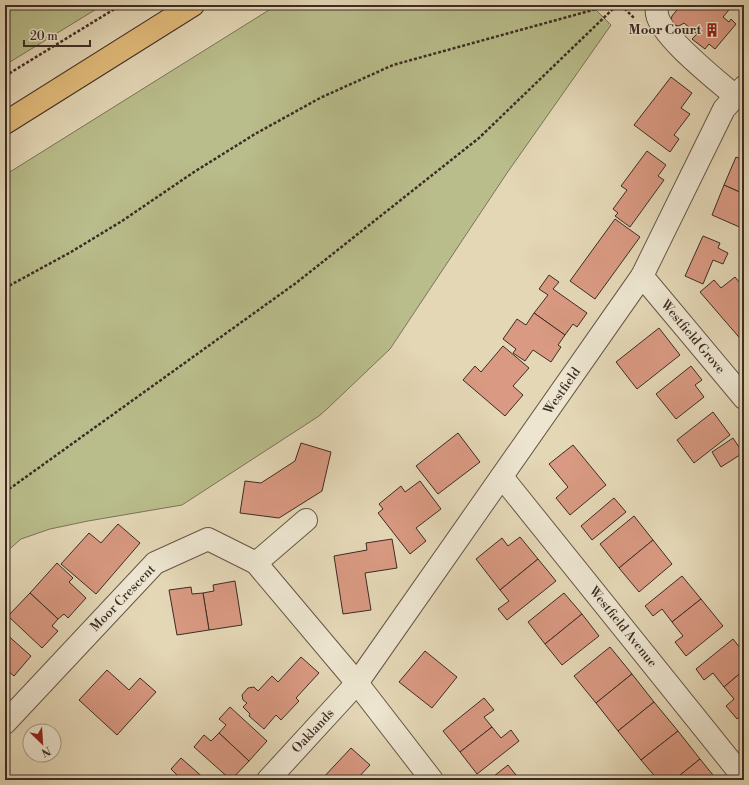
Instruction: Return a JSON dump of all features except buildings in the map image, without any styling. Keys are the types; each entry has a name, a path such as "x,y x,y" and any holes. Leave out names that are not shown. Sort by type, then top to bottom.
{"main road":[{"path":"5,122 193,5"}],"street":[{"path":"658,5 657,14 663,28 676,44 740,92"},
{"name":"Westfield","path":"357,683 642,276 724,109 740,92"},
{"name":"Westfield Grove","path":"642,276 744,398"},
{"name":"Westfield Avenue","path":"502,476 744,778"},
{"path":"256,563 306,520"},
{"name":"Moor Crescent","path":"5,723 155,563 208,539 256,563 357,683 432,780"},
{"name":"Oaklands","path":"268,780 357,683"}],"path":[{"path":"5,9 12,5"},
{"path":"5,76 121,5"},
{"path":"5,288 71,252 122,221 194,172 249,138 320,98 393,65 611,5"},
{"path":"5,492 296,282 479,138 617,5"}],"green space":[{"path":"5,5 103,5 5,65"},
{"path":"277,5 591,5 611,25 507,173 390,349 319,416 182,505 50,529 21,539 5,553 5,175"}],"place":[{"name":"Moor Court","path":"712,30"}]}
